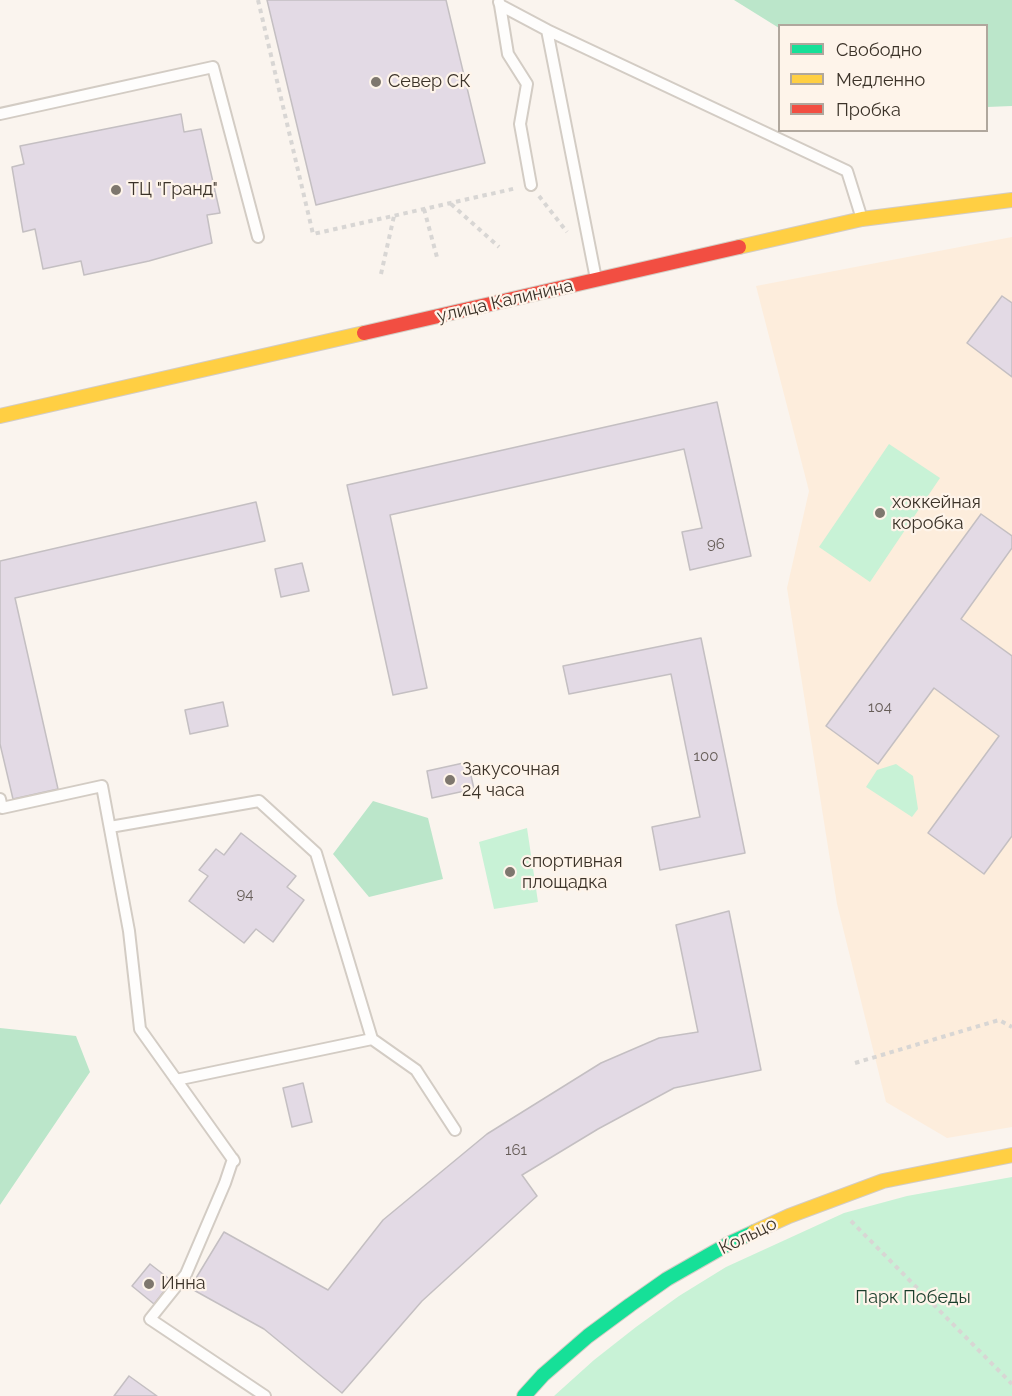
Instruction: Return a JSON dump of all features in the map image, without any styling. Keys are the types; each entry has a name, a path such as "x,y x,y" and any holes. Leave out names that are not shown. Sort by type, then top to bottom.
{"main road":[{"name":"улица Калинина","path":"0,416 862,219 1012,200"},
{"name":"Кольцо","path":"524,1396 543,1375 588,1336 667,1279 730,1243 836,1198 883,1181 1012,1155"}],"lane":[{"path":"499,3 548,30 847,171 862,219"},
{"path":"499,3 508,54 527,84 520,124 531,185"},
{"path":"548,30 597,280"},
{"path":"0,114 213,67 258,237"},
{"path":"0,799 2,808 102,786 129,931 140,1029 234,1161 186,1274 150,1319 265,1396"},
{"path":"110,827 259,801 316,853 372,1039 416,1070 455,1130"},
{"path":"177,1080 372,1039"}],"path":[{"path":"258,0 313,234 531,185 567,232"},
{"path":"451,203 498,247"},
{"path":"424,209 438,261"},
{"path":"381,273 394,216"},
{"path":"855,1063 999,1020 1012,1028"},
{"path":"836,1198 844,1213 1012,1384"}],"shaded area":[{"path":"1012,237 1012,1127 947,1138 886,1102 837,904 787,588 809,491 756,286"}],"green space":[{"path":"734,0 1012,0 1012,106 988,107 988,24 778,24 778,27"},
{"name":"хоккейная коробка","path":"889,444 940,478 870,582 819,547"},
{"path":"896,764 913,776 918,809 912,817 866,787 877,770"},
{"path":"373,801 428,818 443,879 369,897 333,854"},
{"name":"спортивная площадка","path":"527,828 538,902 494,909 479,842"},
{"path":"0,1028 76,1036 90,1072 0,1205"},
{"name":"Парк Победы","path":"1012,1177 1012,1396 554,1396 636,1327 679,1296 726,1267 844,1213 907,1196"}],"building":[{"name":"Север СК","path":"267,0 446,0 485,163 316,205"},
{"name":"ТЦ \"Гранд\"","path":"181,114 184,132 201,129 220,213 207,215 212,243 149,261 84,275 81,261 43,269 35,229 23,232 12,167 24,164 20,146"},
{"path":"1002,296 1012,303 1012,377 967,343"},
{"path":"717,402 751,556 690,570 682,532 702,528 684,449 390,515 427,688 393,695 347,485"},
{"path":"256,502 265,541 15,598 58,789 13,799 0,744 0,561"},
{"path":"981,514 1012,536 1012,548 961,619 1012,656 1012,836 984,874 928,833 999,736 934,688 878,764 826,726"},
{"path":"302,563 309,591 281,597 275,569"},
{"path":"701,638 745,853 660,870 652,827 700,817 671,674 569,694 563,666"},
{"path":"223,702 228,726 190,734 185,710"},
{"name":"Закусочная 24 часа","path":"468,762 474,789 432,798 427,771"},
{"path":"241,833 296,876 287,887 304,900 273,942 256,929 244,943 189,901 208,876 199,870 216,849 224,855"},
{"path":"729,911 761,1070 674,1088 598,1129 522,1175 537,1196 422,1301 342,1393 264,1329 190,1288 224,1232 328,1290 383,1220 487,1134 601,1063 659,1038 698,1032 676,925"},
{"path":"303,1083 312,1122 292,1127 283,1088"},
{"path":"150,1264 172,1281 154,1304 132,1286"},
{"path":"129,1376 157,1396 114,1396"}],"traffic: fast":[{"path":"524,1396 543,1375 588,1336 630,1305 667,1279 754,1232"}],"traffic: slow":[{"path":"739,247 862,219 1012,200"},
{"path":"0,416 364,333"},
{"path":"754,1232 789,1216 883,1181 1012,1155"}],"traffic: jam":[{"path":"364,333 739,247"}],"place":[{"name":"Север СК","path":"376,82"},
{"name":"ТЦ \"Гранд\"","path":"116,190"},
{"name":"хоккейная коробка","path":"880,513"},
{"name":"Закусочная 24 часа","path":"450,780"},
{"name":"спортивная площадка","path":"510,872"},
{"name":"Инна","path":"149,1284"}]}
